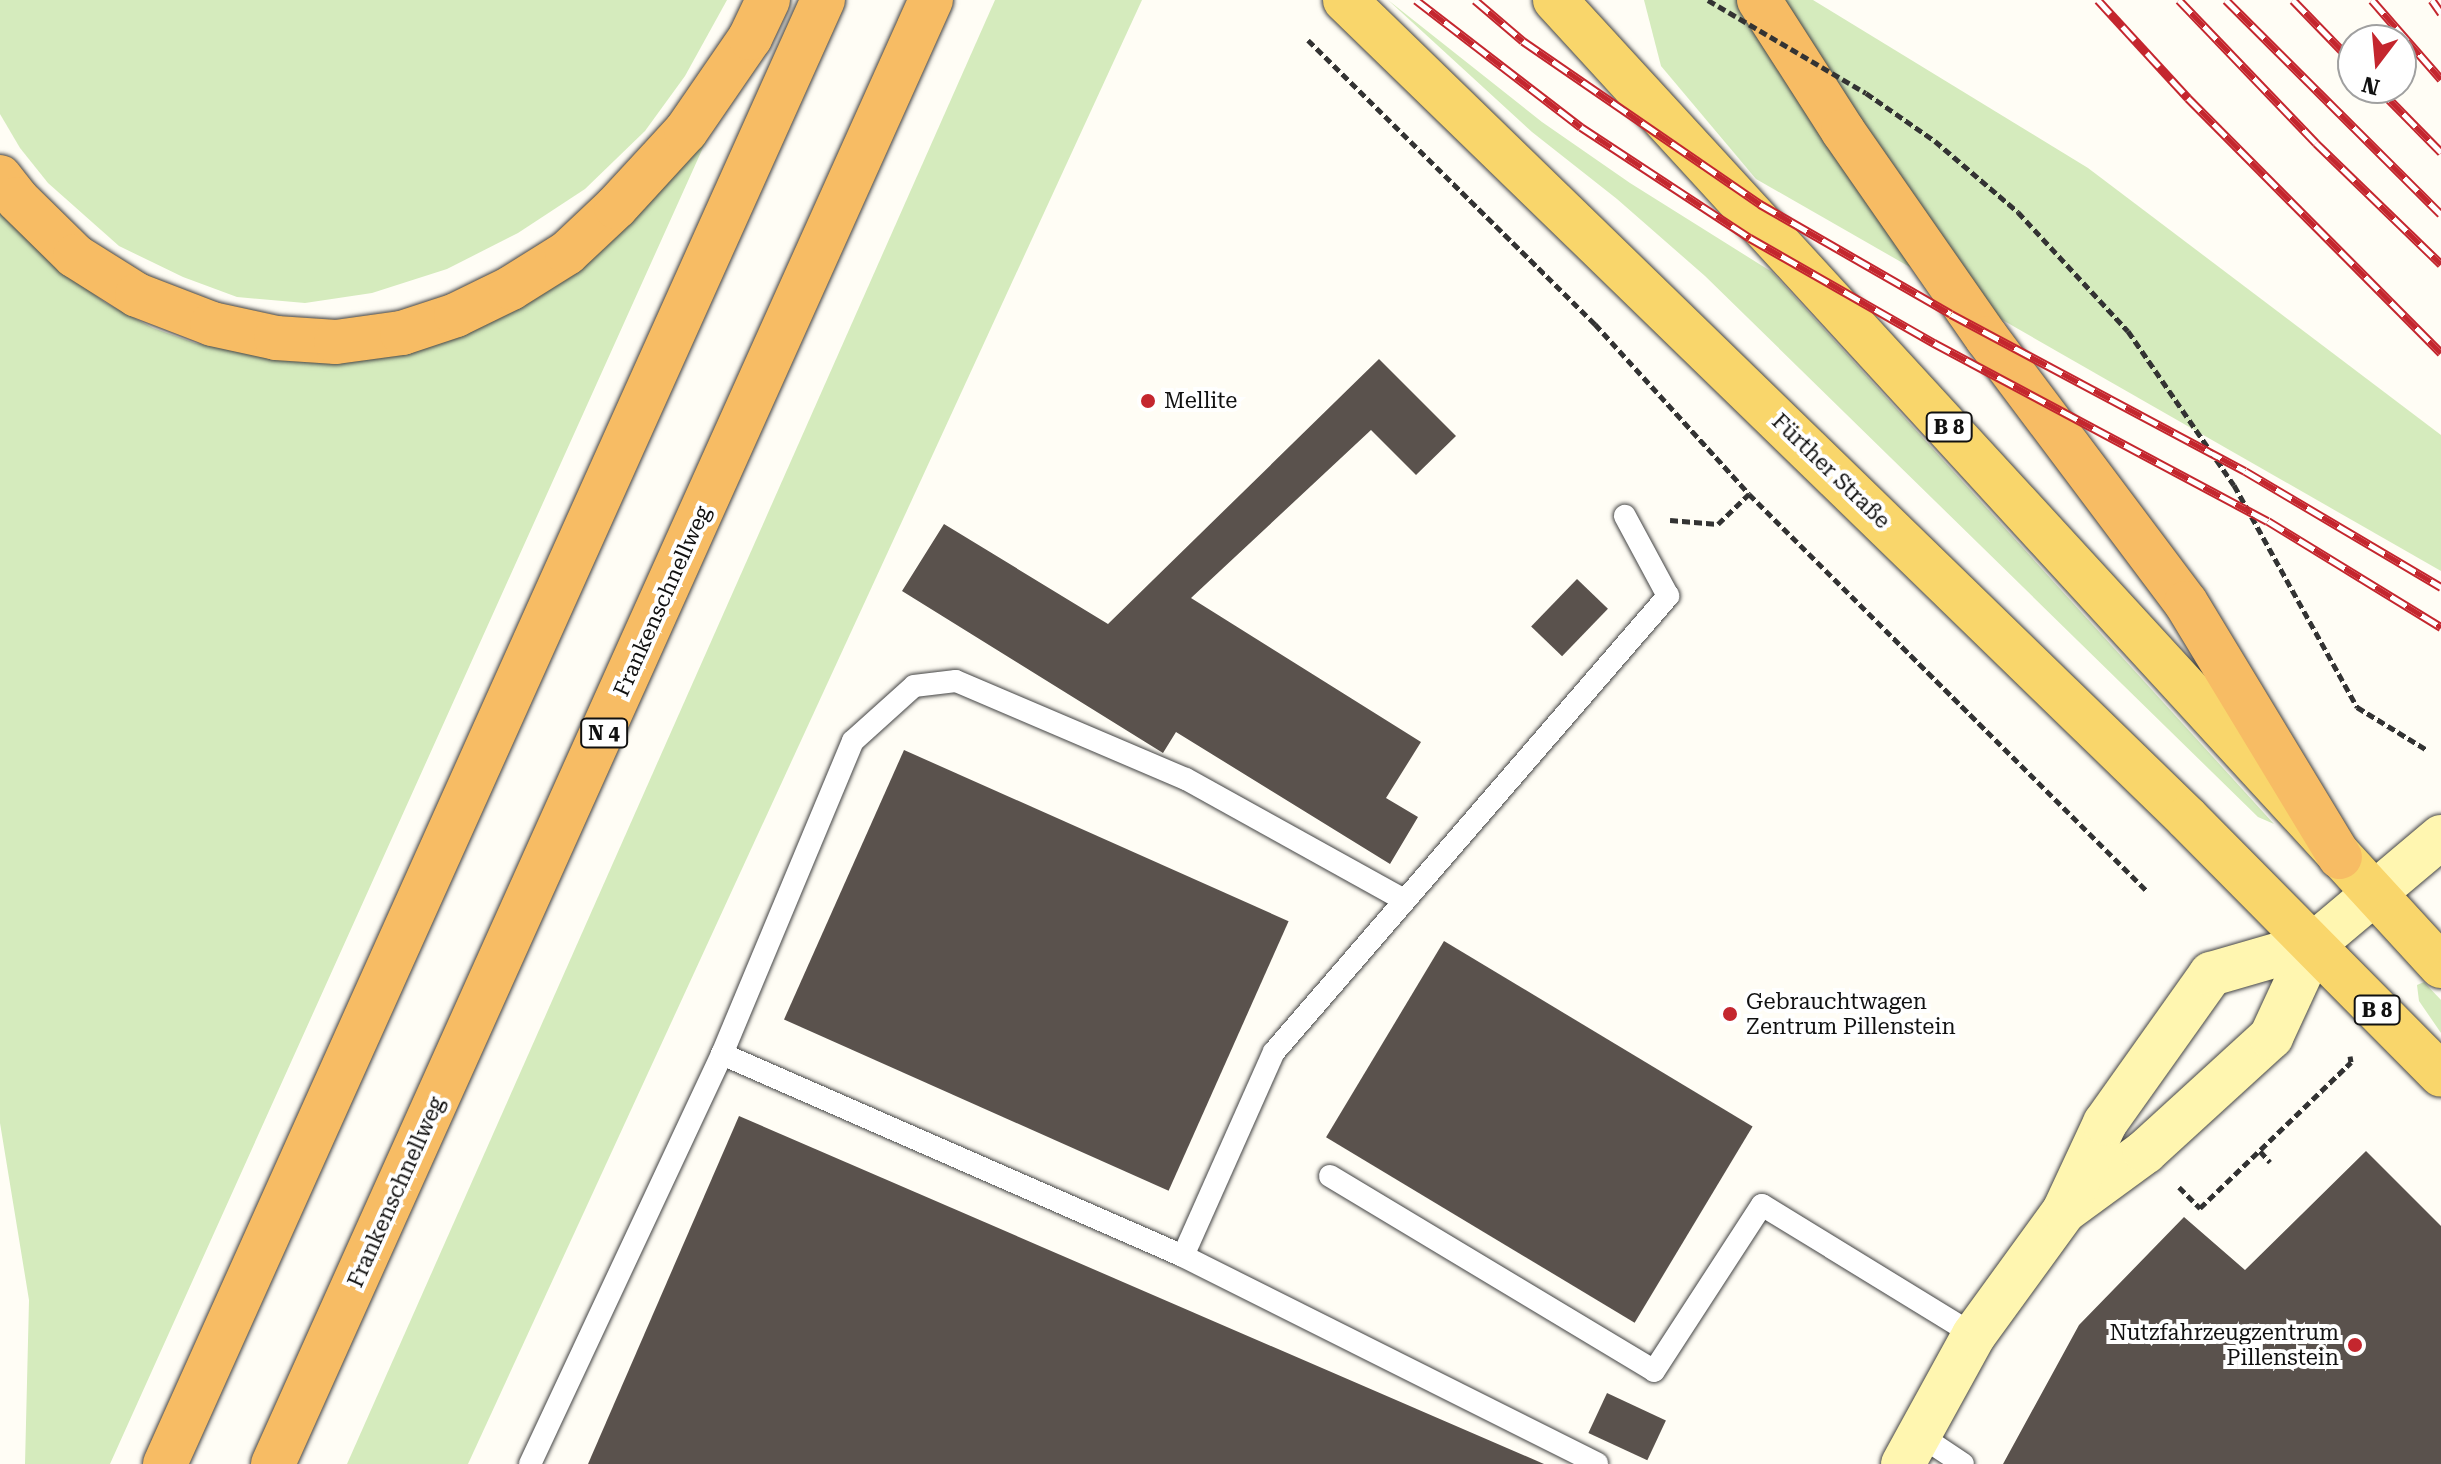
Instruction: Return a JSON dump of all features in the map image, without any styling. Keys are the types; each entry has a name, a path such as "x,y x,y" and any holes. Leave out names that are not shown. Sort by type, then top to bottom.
{"highway":[{"path":"0,177 17,199 75,256 137,295 212,324 276,338 336,342 402,333 456,315 511,288 567,253 616,207 686,131 750,38 768,0"},
{"path":"165,1464 823,0"},
{"name":"Frankenschnellweg","path":"273,1464 931,0"},
{"path":"1759,0 1843,131 1987,338 2186,603 2340,857"}],"main road":[{"name":"Fürther Straße","path":"1345,0 2314,944"},
{"name":"B 8","path":"1555,0 2441,966"},
{"path":"1910,1449 1974,1335 2064,1211 2105,1123 2211,974 2314,944 2441,837"},
{"path":"2064,1211 2145,1152 2271,1037 2314,944"},
{"name":"B 8","path":"2314,944 2441,1075"}],"lane":[{"path":"1183,1256 1274,1052 1668,596 1625,516"},
{"path":"530,1464 722,1054 853,741 914,686 956,681 1186,779 1404,900"},
{"path":"722,1054 1183,1256 1598,1464"},
{"path":"1330,1176 1654,1371 1762,1205 1974,1335"},
{"path":"1910,1449 1963,1464"}],"path":[{"path":"1708,0 1866,93 1935,141 2018,212 2128,331 2234,485 2357,707 2427,750"},
{"path":"1308,40 1595,324 1749,494 2147,891"},
{"path":"1718,524 1749,494"},
{"path":"2216,1193 2351,1062"},
{"path":"2260,1151 2270,1162"}],"green space":[{"path":"0,0 727,0 685,76 645,131 585,189 518,233 447,269 372,293 305,303 237,297 183,277 119,246 48,183 20,148 0,114"},
{"path":"995,0 1142,0 468,1464 347,1464"},
{"path":"1388,0 1542,122 1630,183 1772,272 2274,824 2258,817 1705,276 1617,199 1532,132"},
{"path":"1644,0 1813,0 2088,168 2441,435 2441,571 1756,179 1661,66"},
{"path":"706,141 110,1464 25,1464 29,1300 0,1123 0,209 57,267 106,303 153,328 195,343 253,355 447,341 515,311 606,247"},
{"path":"2424,982 2441,1000 2441,1033 2419,1001 2417,985"}],"building":[{"path":"1379,359 1456,436 1416,475 1371,430 1191,598 1421,742 1386,798 1418,817 1390,864 1176,732 1163,753 902,591 944,524 1108,624"},
{"path":"1577,579 1608,609 1562,656 1531,626"},
{"path":"904,750 1289,921 1169,1191 784,1019"},
{"path":"1444,941 1753,1126 1635,1323 1326,1137"},
{"path":"739,1116 1544,1464 588,1464"},
{"path":"2366,1151 2441,1226 2441,1464 2003,1464 2079,1325 2184,1217 2245,1270"},
{"path":"1607,1393 1666,1420 1647,1460 1588,1433"}],"railway":[{"path":"1416,0 1581,127 1750,238 1934,343 2268,521 2441,627"},
{"path":"1475,0 1523,41 1760,204 1951,314 2245,471 2441,587"},
{"path":"2098,0 2188,98 2441,353"},
{"path":"2179,0 2316,143 2441,264"},
{"path":"2226,0 2441,214"},
{"path":"2293,0 2337,45"},
{"path":"2372,0 2441,79"},
{"path":"2432,0 2441,13"},
{"path":"2394,104 2441,152"}],"place":[{"name":"Mellite","path":"1148,401"},
{"name":"Gebrauchtwagen Zentrum Pillenstein","path":"1730,1014"},
{"name":"Nutzfahrzeugzentrum Pillenstein","path":"2355,1345"}]}
